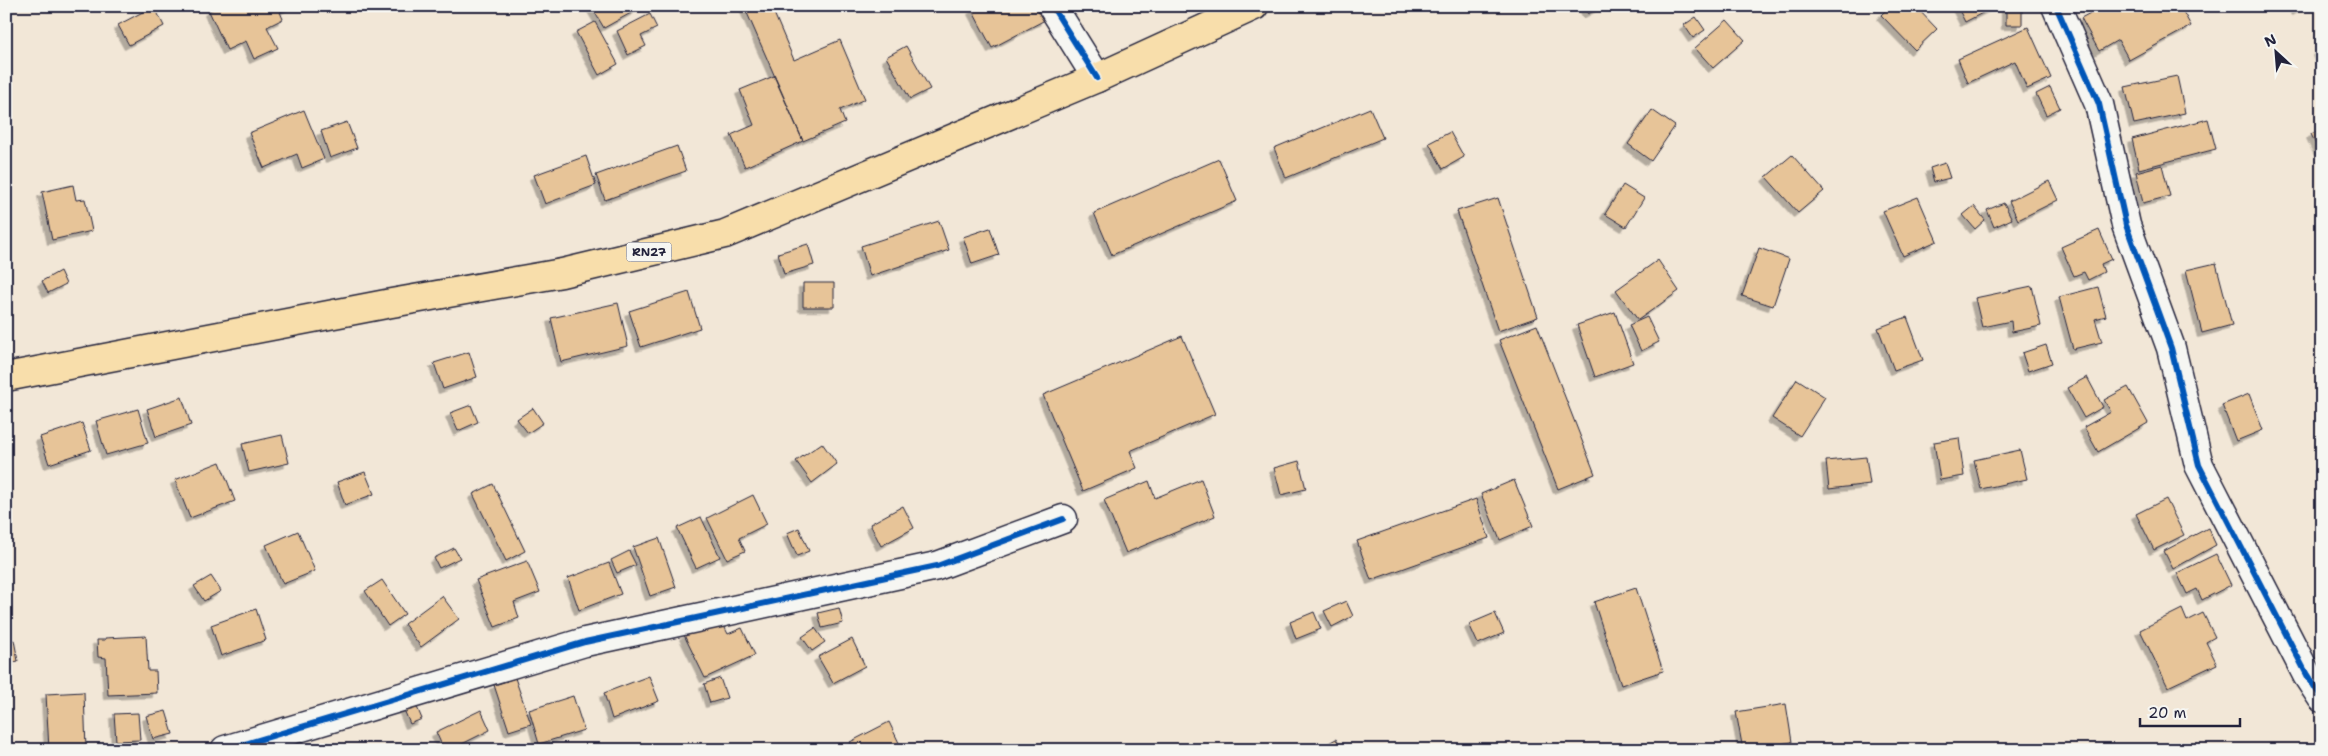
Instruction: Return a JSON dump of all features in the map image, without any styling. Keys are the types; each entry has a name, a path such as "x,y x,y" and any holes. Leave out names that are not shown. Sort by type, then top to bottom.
{"main road":[{"name":"RN27","path":"6,377 386,304 562,273 725,234 1096,78 1254,6"}],"street":[{"path":"1052,6 1096,78"},
{"path":"2056,6 2099,104 2126,225 2171,348 2199,465 2307,675 2322,698"},
{"path":"225,750 585,642 936,566 1063,519"}],"building":[{"path":"154,6 164,26 129,45 118,25"},
{"path":"218,6 292,6 280,12 283,19 267,27 278,48 254,59 246,41 227,50 209,11"},
{"path":"591,6 636,6 638,9 604,28"},
{"path":"744,6 771,6 794,60 840,40 865,99 840,110 845,123 803,141"},
{"path":"979,6 1038,6 1045,20 992,48 972,10"},
{"path":"1584,6 1602,6 1588,14"},
{"path":"1890,6 1915,6 1937,29 1915,50 1881,15"},
{"path":"1957,6 1996,6 1965,22"},
{"path":"2006,6 2022,6 2022,25 2006,25"},
{"path":"2103,6 2180,6 2191,26 2129,60 2118,40 2099,51 2081,18"},
{"path":"2294,6 2305,6 2296,11"},
{"path":"650,14 657,28 641,36 646,46 628,55 617,31"},
{"path":"1696,17 1705,30 1693,38 1684,25"},
{"path":"1727,20 1745,40 1713,68 1695,48"},
{"path":"595,22 618,64 599,75 576,32"},
{"path":"2028,27 2051,78 2027,89 2015,61 1968,83 1958,59"},
{"path":"906,46 930,89 910,99 886,57"},
{"path":"2322,49 2322,64 2317,51"},
{"path":"774,76 803,141 745,167 731,135 754,125 740,90"},
{"path":"2177,76 2185,113 2134,124 2125,87"},
{"path":"6,79 12,90 6,93"},
{"path":"2050,87 2060,108 2046,115 2036,94"},
{"path":"1370,108 1383,138 1286,178 1274,148"},
{"path":"304,110 324,159 302,168 297,154 264,168 249,133"},
{"path":"1652,110 1675,126 1651,161 1628,144"},
{"path":"2208,119 2216,149 2139,169 2132,139"},
{"path":"347,122 357,148 330,158 321,131"},
{"path":"2322,129 2322,150 2319,151 2311,134"},
{"path":"1450,132 1464,157 1443,169 1429,143"},
{"path":"677,146 686,171 605,200 596,175"},
{"path":"1792,155 1824,191 1798,213 1766,177"},
{"path":"586,156 596,185 545,204 534,175"},
{"path":"1219,159 1237,201 1112,255 1094,213"},
{"path":"1945,163 1950,178 1934,182 1930,168"},
{"path":"2162,165 2170,196 2143,203 2136,172"},
{"path":"2049,181 2058,200 2018,220 2009,201"},
{"path":"73,185 76,200 85,199 92,231 52,240 42,192"},
{"path":"1623,185 1644,198 1626,227 1605,214"},
{"path":"1918,197 1937,241 1903,256 1883,211"},
{"path":"1498,198 1538,317 1498,331 1457,211"},
{"path":"2004,203 2012,219 1994,227 1987,210"},
{"path":"1974,206 1985,220 1975,229 1963,215"},
{"path":"939,221 949,250 870,276 861,246"},
{"path":"990,228 999,255 972,264 963,237"},
{"path":"2099,230 2112,259 2101,264 2104,272 2088,280 2084,272 2074,276 2061,247"},
{"path":"808,244 814,265 784,274 778,253"},
{"path":"1759,248 1789,259 1773,306 1742,296"},
{"path":"1658,260 1679,291 1638,320 1616,290"},
{"path":"2216,263 2232,325 2202,333 2186,270"},
{"path":"60,271 66,284 48,293 42,281"},
{"path":"803,283 834,283 834,307 803,307"},
{"path":"2032,286 2041,326 2012,332 2011,321 1982,327 1975,298"},
{"path":"2098,287 2106,316 2095,319 2102,342 2073,349 2059,297"},
{"path":"689,292 700,328 641,347 629,311"},
{"path":"618,303 628,346 561,362 551,318"},
{"path":"1615,312 1633,363 1595,377 1577,325"},
{"path":"1647,317 1659,342 1641,351 1629,325"},
{"path":"1907,317 1923,360 1894,370 1878,328"},
{"path":"1537,325 1595,474 1558,489 1499,340"},
{"path":"1182,336 1215,414 1130,451 1137,468 1083,491 1043,395"},
{"path":"2046,345 2052,363 2028,371 2022,353"},
{"path":"469,352 477,377 443,389 434,363"},
{"path":"2087,377 2103,407 2084,418 2067,388"},
{"path":"1797,379 1825,397 1800,436 1772,418"},
{"path":"2128,387 2148,423 2098,452 2084,427 2111,412 2104,400"},
{"path":"2249,394 2263,430 2236,441 2222,405"},
{"path":"182,397 191,425 156,437 147,409"},
{"path":"471,405 478,422 458,431 450,413"},
{"path":"533,408 543,423 528,433 517,419"},
{"path":"138,409 148,443 106,455 96,421"},
{"path":"82,423 91,450 49,464 40,437"},
{"path":"282,435 289,463 249,472 242,444"},
{"path":"1959,438 1964,476 1940,480 1934,442"},
{"path":"822,443 837,464 812,483 796,461"},
{"path":"2020,450 2027,479 1981,489 1974,460"},
{"path":"1866,457 1870,484 1829,489 1826,461"},
{"path":"1299,461 1306,489 1281,495 1274,468"},
{"path":"220,462 235,501 190,518 175,480"},
{"path":"365,472 374,494 345,505 337,482"},
{"path":"1201,479 1215,516 1126,553 1104,500 1149,481 1155,498"},
{"path":"1514,480 1533,526 1500,540 1481,494"},
{"path":"493,484 525,551 506,561 473,494"},
{"path":"753,495 767,524 739,538 745,551 727,559 707,518"},
{"path":"1476,499 1489,538 1371,580 1357,541"},
{"path":"2166,499 2184,535 2154,550 2136,514"},
{"path":"903,506 914,528 881,546 870,524"},
{"path":"701,517 720,557 696,568 677,528"},
{"path":"799,528 809,551 797,556 787,533"},
{"path":"2208,528 2216,545 2173,569 2164,551"},
{"path":"298,531 315,571 283,584 266,545"},
{"path":"659,538 676,587 650,596 633,547"},
{"path":"454,548 460,558 439,568 434,558"},
{"path":"629,551 636,565 617,573 611,560"},
{"path":"2216,554 2231,585 2202,600 2197,589 2187,594 2177,573"},
{"path":"527,561 540,592 514,602 519,618 495,627 476,580"},
{"path":"609,563 621,594 579,610 568,578"},
{"path":"211,576 221,591 204,601 194,586"},
{"path":"382,580 405,614 388,626 365,591"},
{"path":"1636,588 1663,671 1621,685 1594,602"},
{"path":"442,596 459,619 421,647 404,624"},
{"path":"1346,601 1353,616 1332,627 1324,611"},
{"path":"839,608 843,623 822,628 818,613"},
{"path":"256,609 266,640 221,656 211,625"},
{"path":"2182,609 2187,621 2203,613 2215,637 2206,642 2217,664 2168,687 2140,630"},
{"path":"1314,612 1321,629 1296,639 1290,622"},
{"path":"1495,613 1504,633 1478,644 1469,624"},
{"path":"720,618 728,634 742,628 755,655 705,678 684,635"},
{"path":"815,628 825,642 812,651 802,637"},
{"path":"146,636 148,671 156,671 157,693 108,695 106,658 98,657 97,640"},
{"path":"852,639 865,666 833,683 818,657"},
{"path":"14,640 18,661 6,664 6,642"},
{"path":"649,676 659,701 612,719 604,693"},
{"path":"515,678 531,724 509,731 494,685"},
{"path":"720,678 727,698 710,703 704,684"},
{"path":"84,692 86,750 49,750 46,694"},
{"path":"573,696 584,730 539,744 529,710"},
{"path":"414,700 422,719 410,724 402,705"},
{"path":"1786,704 1792,742 1743,750 1736,712"},
{"path":"481,710 490,730 450,750 444,750 436,732"},
{"path":"166,711 173,734 153,739 146,716"},
{"path":"138,713 140,740 116,741 114,714"},
{"path":"889,722 901,747 895,750 854,750 850,742"},
{"path":"1336,739 1342,750 1316,750"}],"cycle path":[{"path":"1052,6 1097,78"},
{"path":"2056,6 2099,104 2126,225 2171,348 2199,465 2307,675 2322,698"},
{"path":"225,750 585,642 937,566 1063,519"}]}
